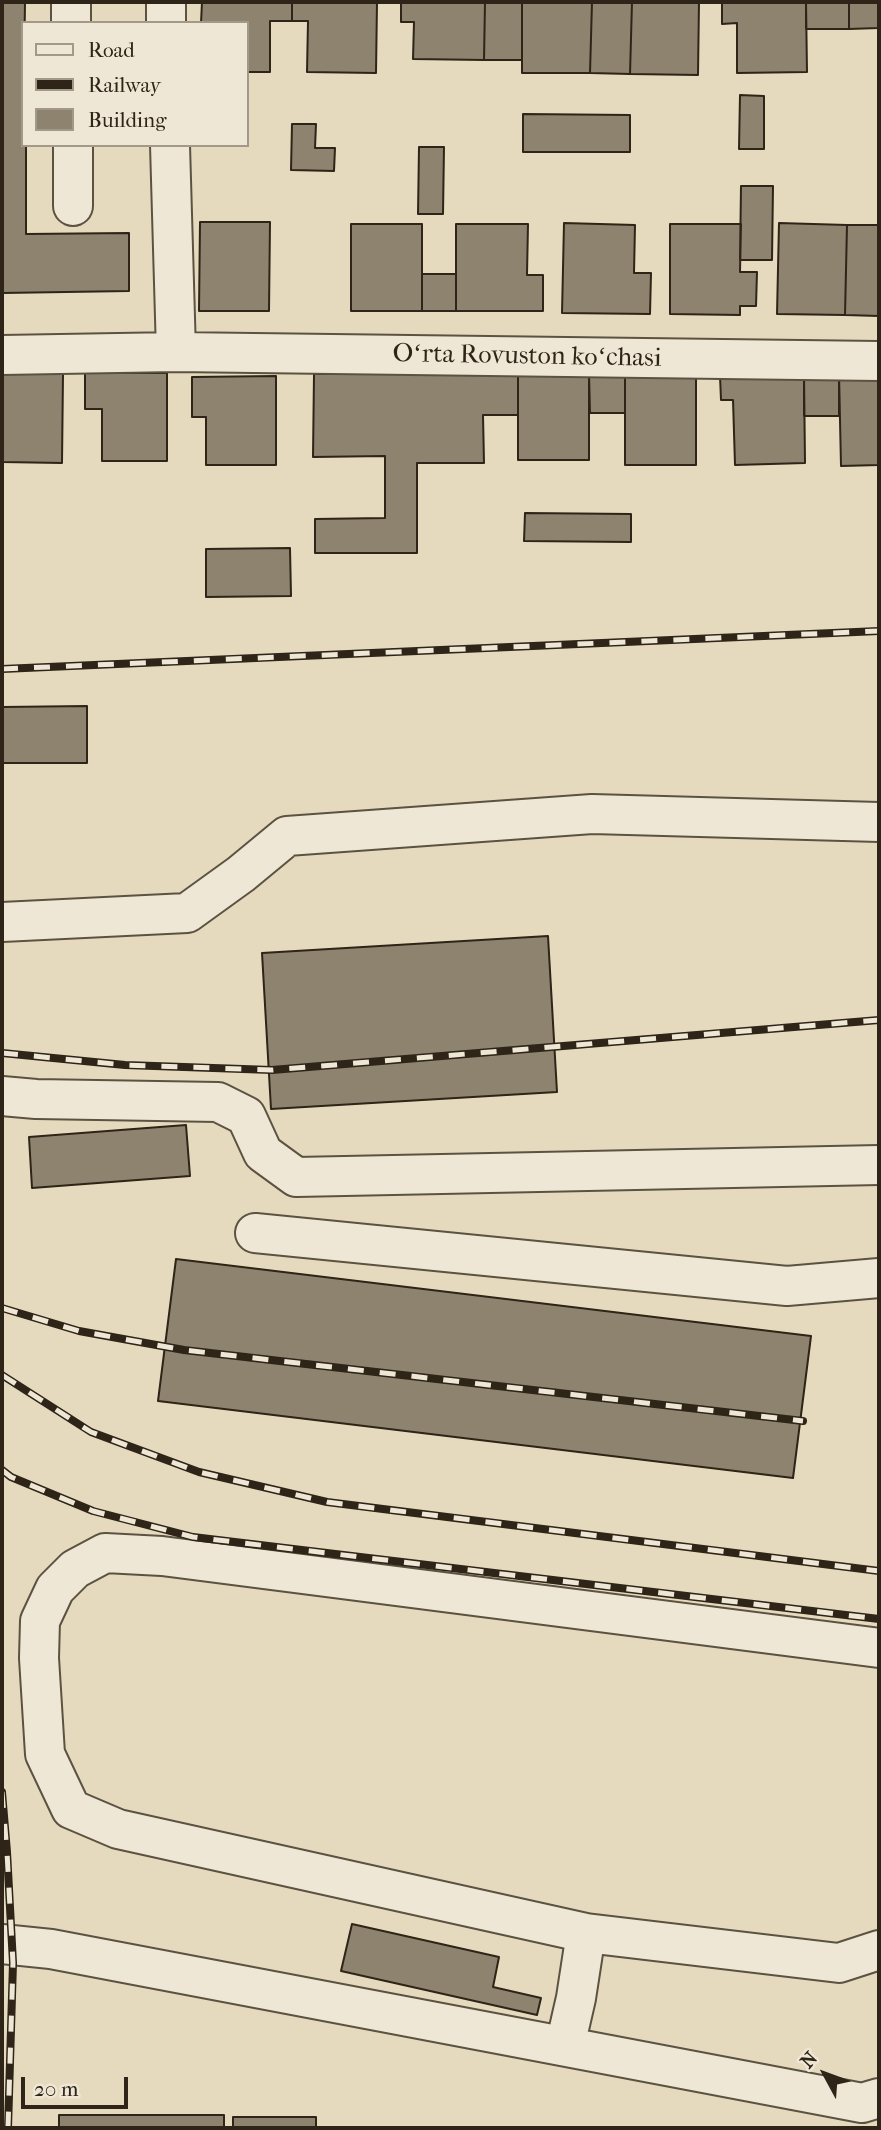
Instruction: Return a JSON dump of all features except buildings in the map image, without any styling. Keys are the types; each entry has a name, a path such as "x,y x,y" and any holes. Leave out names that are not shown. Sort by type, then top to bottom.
{"street":[{"path":"71,2 71,21"},
{"path":"166,2 166,21"},
{"path":"73,147 74,206"},
{"path":"170,147 176,352"},
{"name":"Oʻrta Rovuston koʻchasi","path":"2,355 176,352 879,361"},
{"path":"2,922 187,913 241,874 286,836 592,814 879,822"},
{"path":"2,1096 218,1102 246,1116 263,1153 296,1177 879,1165"},
{"path":"256,1233 787,1286 879,1279"},
{"path":"879,1648 162,1556 105,1553 75,1569 55,1589 40,1621 39,1657 45,1754 72,1809 118,1829 586,1933 839,1963 879,1950"},
{"path":"565,2046 586,1933"},
{"path":"2,1944 65,1951 862,2103 879,2098"}],"railway":[{"path":"2,669 879,631"},
{"path":"2,1053 125,1065 272,1070 879,1020"},
{"path":"2,1308 79,1331 184,1350 803,1421"},
{"path":"2,1375 91,1432 199,1472 327,1502 879,1571"},
{"path":"2,1470 11,1477 93,1511 193,1537 879,1619"},
{"path":"2,1792 13,1963 8,2128"}]}
